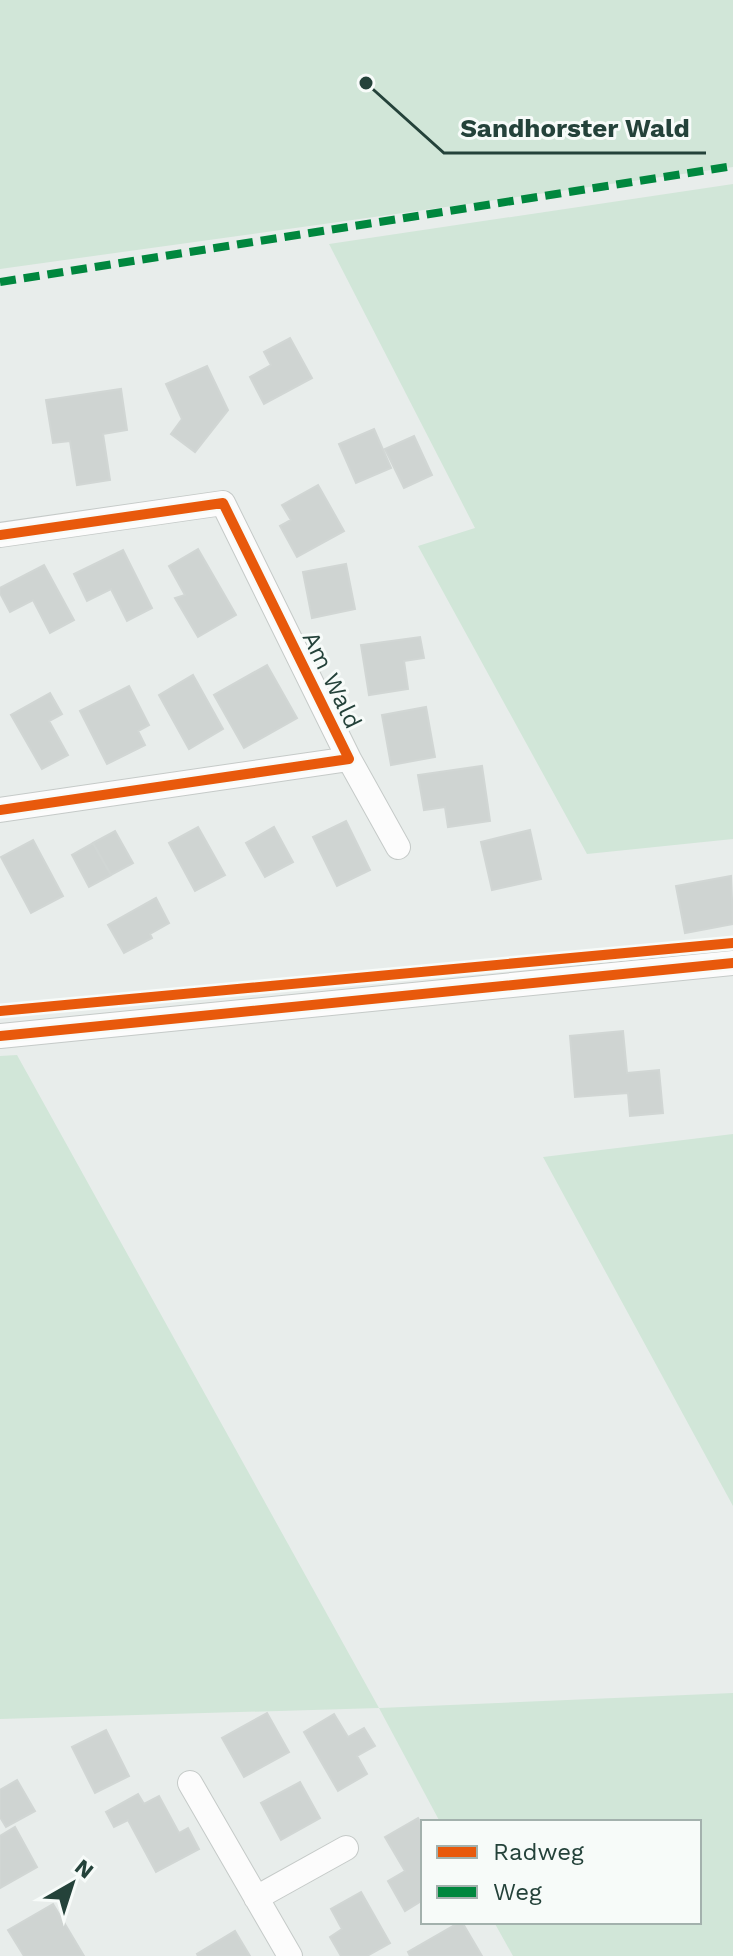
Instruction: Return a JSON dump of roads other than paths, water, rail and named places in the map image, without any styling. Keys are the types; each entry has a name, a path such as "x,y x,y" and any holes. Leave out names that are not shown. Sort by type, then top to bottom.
{"street":[{"name":"Am Wald","path":"0,535 223,503 349,759 0,810"},
{"path":"349,759 398,847"},
{"path":"0,1036 733,963"},
{"path":"190,1783 290,1956"},
{"path":"256,1898 346,1848"}],"place":[{"name":"Sandhorster Wald","path":"366,83"}]}
